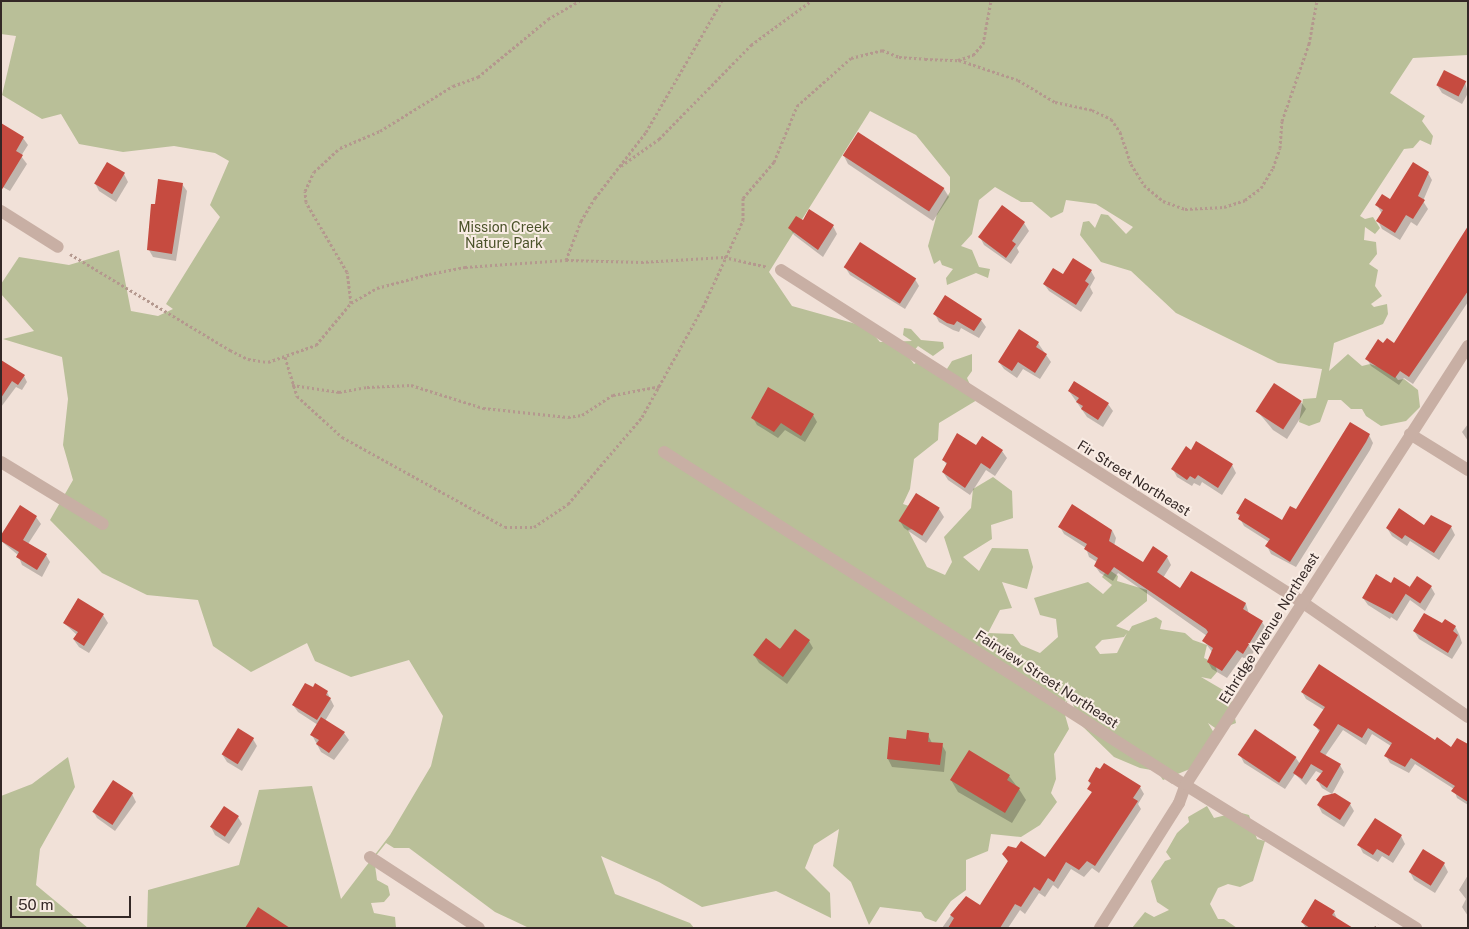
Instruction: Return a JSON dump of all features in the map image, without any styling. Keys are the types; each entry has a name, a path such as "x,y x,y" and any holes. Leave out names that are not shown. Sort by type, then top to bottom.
{"street":[{"path":"1,211 58,247"},
{"name":"Fir Street Northeast","path":"781,270 1302,602 1468,718"},
{"name":"Ethridge Avenue Northeast","path":"1100,928 1179,803 1186,784 1468,346"},
{"path":"1410,434 1468,470"},
{"name":"Fairview Street Northeast","path":"664,452 1416,928"},
{"path":"1,462 103,524"},
{"path":"370,857 479,928"}],"path":[{"path":"352,303 347,272 306,202 305,191 314,172 340,148 380,131 453,86 478,77 548,19 579,1"},
{"path":"566,260 581,221 646,132 722,1"},
{"path":"618,168 660,139 719,75 762,36 811,1"},
{"path":"958,60 973,55 983,44 991,1"},
{"path":"285,357 292,384 308,410 342,437 505,527 534,526 568,504 642,417 704,308 724,257 743,220 743,198 774,162 797,106 850,58 882,50 899,57 958,60 1018,80 1055,102 1092,110 1112,119 1120,132 1135,171 1144,185 1163,201 1185,209 1224,207 1245,200 1261,188 1272,168 1280,148 1282,120 1310,44 1317,1"},
{"path":"58,247 242,356 268,362 316,345 352,303 398,280 465,267 566,260 651,262 724,257 781,270"},
{"path":"292,384 339,392 367,387 411,385 483,408 568,417 582,415 613,395 661,386"},
{"path":"1375,928 1378,924"}],"green space":[{"name":"Mission Creek Nature Park","path":"1,1 1468,1 1468,55 1413,58 1390,93 1425,116 1422,121 1433,136 1431,145 1420,140 1413,148 1404,149 1360,216 1365,219 1373,217 1380,228 1375,234 1365,227 1364,240 1376,242 1377,254 1369,264 1378,270 1375,286 1382,296 1371,304 1374,307 1387,304 1388,314 1383,324 1334,343 1329,371 1348,354 1362,366 1370,364 1391,371 1398,380 1404,379 1418,390 1420,407 1406,421 1381,426 1366,416 1362,409 1351,409 1341,400 1328,400 1320,422 1309,426 1299,422 1303,399 1316,398 1322,369 1278,363 1176,313 1131,271 1101,262 1080,235 1083,222 1089,221 1095,228 1101,214 1108,215 1126,234 1133,227 1096,204 1066,200 1063,212 1051,218 1032,202 1021,202 995,187 979,200 972,234 961,246 972,250 979,267 990,269 988,278 976,273 947,285 946,278 953,269 942,265 940,260 934,264 928,246 937,214 950,192 950,177 916,135 870,111 769,272 792,306 867,327 880,342 912,341 903,335 904,328 911,329 921,340 943,342 944,348 933,356 918,346 909,357 914,364 923,359 945,372 952,361 972,354 972,371 967,378 977,400 939,423 938,440 914,459 910,489 903,504 918,509 918,528 908,530 927,567 945,575 952,562 944,537 971,508 973,489 993,477 1012,491 1013,518 991,525 992,539 963,557 979,571 992,548 1028,549 1033,567 1027,589 1002,582 1012,608 1000,610 988,633 1013,634 1021,645 1040,653 1058,637 1056,619 1040,615 1034,598 1088,582 1103,594 1112,585 1102,577 1108,569 1118,576 1117,581 1147,590 1147,601 1116,626 1129,631 1132,626 1156,617 1162,621 1160,629 1185,633 1193,640 1207,645 1204,658 1215,663 1217,672 1211,679 1201,677 1230,694 1236,723 1218,730 1208,723 1214,733 1207,762 1163,780 1157,771 1140,768 1114,757 1078,722 1069,690 1065,715 1069,729 1054,754 1056,779 1051,793 1057,802 1040,825 1021,837 991,834 988,851 966,860 966,890 951,901 936,922 925,918 921,912 880,907 869,925 851,882 833,866 839,829 814,845 805,868 830,893 831,918 776,891 702,907 659,882 601,856 615,894 690,923 694,928 529,928 495,912 409,848 394,848 386,843 374,858 377,880 388,886 390,895 384,902 371,903 374,913 395,917 396,928 147,928 148,890 239,865 259,790 312,786 341,899 390,835 431,766 443,716 409,660 351,677 315,661 307,643 251,672 213,646 198,600 147,595 102,573 50,520 73,480 63,445 68,399 62,357 3,339 34,331 1,294 1,284 19,257 69,265 119,250 131,311 158,316 173,309 166,304 220,217 210,205 229,161 215,153 174,146 123,152 79,144 61,114 42,119 2,95 16,36 1,34","holes":["1127,633 1117,653 1100,654 1095,647 1102,640 1124,637"]},
{"path":"68,757 75,787 40,849 36,885 88,928 1,928 1,796 32,784"},
{"path":"1207,806 1214,818 1238,812 1249,815 1257,839 1265,841 1253,881 1240,887 1228,884 1218,888 1210,904 1218,919 1224,919 1237,928 1132,928 1145,912 1154,917 1169,910 1157,902 1151,881 1165,861 1171,859 1166,852 1177,833 1189,822 1188,817"}],"building":[{"path":"1444,70 1466,81 1459,96 1436,85"},
{"path":"1,123 24,137 16,151 23,155 1,191"},
{"path":"858,132 944,188 929,212 843,155"},
{"path":"107,162 125,173 112,194 94,183"},
{"path":"1413,162 1429,172 1418,196 1425,200 1413,219 1406,215 1395,233 1376,221 1383,210 1375,205 1382,194 1390,199"},
{"path":"158,179 183,183 172,254 147,250 151,204 155,204"},
{"path":"1002,205 1025,222 1012,241 1016,244 1006,258 978,237"},
{"path":"809,209 834,225 818,250 788,228 796,216 803,220"},
{"path":"1468,226 1468,291 1409,377 1400,371 1395,378 1365,359 1378,339 1383,343 1387,338 1394,343"},
{"path":"860,242 916,278 900,304 844,267"},
{"path":"1073,258 1092,270 1085,281 1089,284 1076,305 1043,284 1053,268 1063,274"},
{"path":"945,295 982,319 974,331 957,321 954,325 947,323 933,314"},
{"path":"1019,329 1039,342 1036,347 1047,354 1035,373 1018,362 1012,371 998,362"},
{"path":"1,360 25,375 18,385 12,381 1,398"},
{"path":"1074,381 1109,403 1098,420 1081,409 1083,406 1076,402 1079,398 1068,391"},
{"path":"1274,383 1302,401 1283,429 1255,412"},
{"path":"768,387 814,414 801,436 781,423 774,432 751,418"},
{"path":"1350,422 1370,434 1290,562 1265,546 1270,539 1238,519 1240,515 1236,513 1245,498 1282,520 1290,506 1296,509"},
{"path":"957,433 976,445 982,436 1003,450 990,469 981,463 965,488 942,472 947,463 942,460"},
{"path":"1196,441 1233,464 1218,488 1198,475 1195,479 1190,476 1187,480 1171,469 1186,446 1191,450"},
{"path":"916,493 940,508 922,536 899,521"},
{"path":"1072,504 1112,530 1109,541 1143,562 1153,546 1168,556 1157,572 1180,588 1191,571 1246,603 1243,609 1263,621 1243,654 1237,650 1222,671 1207,662 1213,648 1202,641 1208,632 1206,629 1114,567 1108,575 1094,566 1098,558 1084,549 1087,544 1058,527"},
{"path":"20,505 37,516 23,540 47,554 37,570 16,557 19,552 1,541 1,535"},
{"path":"1399,508 1424,525 1431,515 1452,526 1434,553 1405,535 1402,539 1386,528"},
{"path":"1376,574 1391,583 1394,577 1410,587 1393,614 1362,598"},
{"path":"1417,576 1432,586 1420,603 1405,593"},
{"path":"78,598 104,614 84,646 73,639 78,632 63,623"},
{"path":"1424,613 1442,623 1445,619 1456,626 1453,631 1458,635 1448,653 1413,631"},
{"path":"795,629 810,640 783,677 753,655 766,638 780,649"},
{"path":"1319,664 1435,740 1437,737 1451,747 1457,738 1468,744 1468,802 1451,791 1455,786 1411,758 1405,767 1384,756 1392,743 1368,728 1362,738 1338,724 1320,752 1341,764 1327,788 1316,780 1323,771 1311,764 1302,779 1293,773 1320,730 1313,725 1325,707 1301,692"},
{"path":"305,683 313,687 315,683 328,691 326,695 331,698 317,720 292,705"},
{"path":"321,717 345,732 329,753 316,744 319,740 310,735"},
{"path":"238,728 254,738 238,764 222,754"},
{"path":"1255,729 1296,757 1279,783 1238,755"},
{"path":"907,730 929,733 928,742 943,743 940,765 887,759 889,737 906,739"},
{"path":"969,750 1010,775 1007,780 1020,788 1005,813 950,780"},
{"path":"1104,763 1141,786 1133,798 1138,801 1095,866 1087,861 1079,870 1066,862 1054,882 1048,878 1040,891 1034,887 1021,907 1015,904 1000,928 948,928 954,918 950,915 966,896 980,905 1008,861 1002,854 1008,846 1016,848 1021,841 1045,857 1092,792 1087,789 1091,783 1088,781 1096,767 1100,769"},
{"path":"113,780 133,793 112,825 92,812"},
{"path":"1335,793 1351,803 1340,820 1317,805 1323,796"},
{"path":"224,806 239,816 225,837 210,827"},
{"path":"1375,818 1402,835 1389,856 1377,849 1373,855 1357,845"},
{"path":"1423,849 1445,863 1431,886 1409,872"},
{"path":"1315,899 1335,911 1332,915 1353,928 1310,928 1301,922"},
{"path":"258,907 290,928 245,928"}]}
